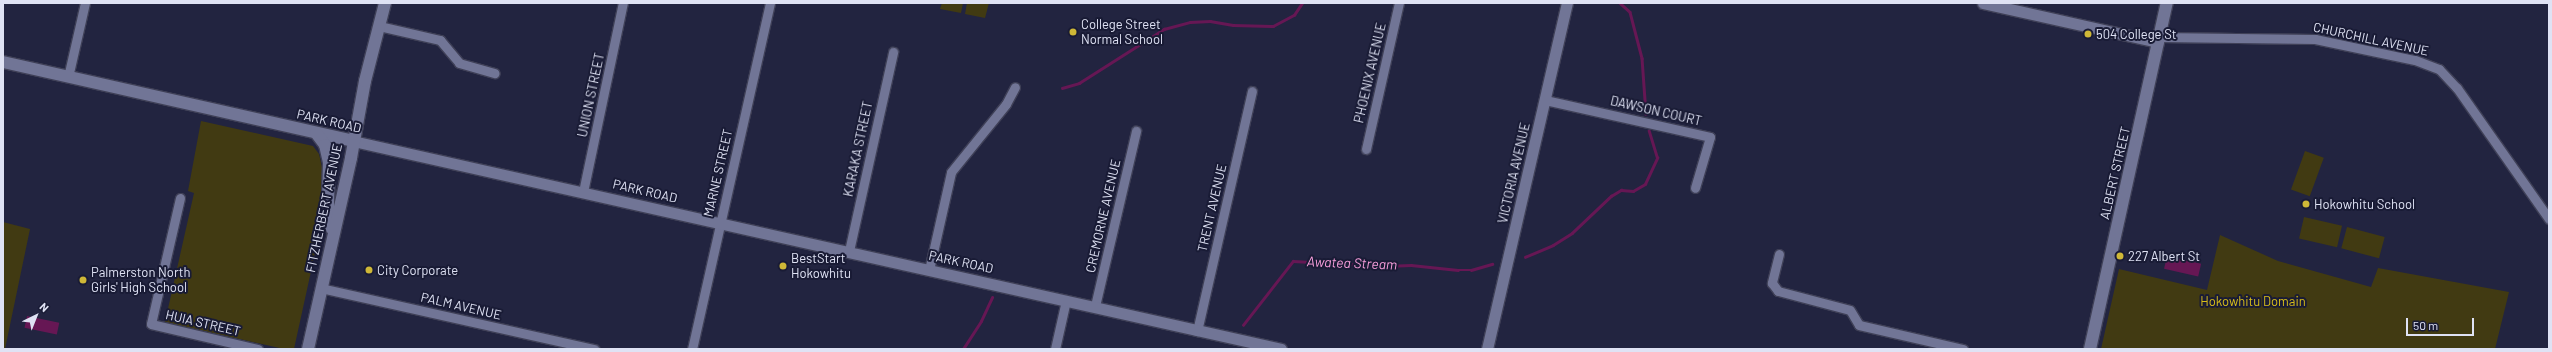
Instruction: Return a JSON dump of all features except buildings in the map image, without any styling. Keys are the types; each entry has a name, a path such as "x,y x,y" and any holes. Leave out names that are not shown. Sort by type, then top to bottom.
{"main road":[{"name":"FITZHERBERT AVENUE","path":"308,349 353,141 385,3"},
{"name":"ALBERT STREET","path":"2090,349 2167,3"},
{"name":"PARK ROAD","path":"3,62 353,141"},
{"path":"316,133 325,145 329,162 328,204 333,235"}],"street":[{"path":"68,77 85,3"},
{"name":"UNION STREET","path":"583,192 623,3"},
{"name":"MARNE STREET","path":"692,349 770,3"},
{"name":"PHOENIX AVENUE","path":"1366,149 1399,3"},
{"name":"VICTORIA AVENUE","path":"1487,349 1567,3"},
{"path":"1983,3 2159,40"},
{"path":"379,26 440,40 459,63 495,73"},
{"name":"CHURCHILL AVENUE","path":"2159,40 2315,39 2415,60 2439,69 2457,88 2549,219"},
{"name":"KARAKA STREET","path":"849,251 892,52"},
{"path":"929,270 952,172 1006,104 1015,88"},
{"name":"TRENT AVENUE","path":"1197,331 1252,91"},
{"name":"DAWSON COURT","path":"1545,100 1710,137 1694,188"},
{"name":"CREMORNE AVENUE","path":"1095,306 1136,131"},
{"name":"PARK ROAD","path":"353,141 1095,306 1197,331 1281,349"},
{"name":"HUIA STREET","path":"180,198 151,324 258,349"},
{"path":"1779,254 1773,288 1850,310 1859,325 1963,349"},
{"name":"PALM AVENUE","path":"321,288 594,349"},
{"path":"1055,349 1066,300"}],"green space":[{"path":"942,3 963,3 961,13 940,9"},
{"path":"967,3 989,3 985,18 965,14"},
{"path":"201,121 313,146 319,154 325,181 324,212 294,349 284,349 165,322 194,193 188,191"},
{"path":"2305,151 2324,158 2310,196 2291,190"},
{"path":"2304,217 2342,226 2337,247 2299,238"},
{"path":"3,222 30,229 5,349 3,349"},
{"path":"2347,227 2385,237 2379,258 2341,248"},
{"name":"Hokowhitu Domain","path":"2220,235 2278,261 2371,287 2378,268 2509,292 2495,349 2101,349 2119,269 2207,290"}],"shaded area":[{"path":"2167,256 2201,264 2198,277 2164,269"},
{"path":"27,316 59,323 57,335 25,328"}],"waterway":[{"name":"Awatea Stream","path":"1062,88 1079,83 1164,29 1190,22 1210,21 1233,25 1273,26 1294,15 1302,3"},
{"name":"Awatea Stream","path":"1620,3 1630,12 1642,58 1646,114"},
{"path":"1525,257 1553,245 1572,233 1611,196 1621,190 1633,191 1645,184 1657,158 1649,131"},
{"name":"Awatea Stream","path":"1243,325 1293,261 1384,266 1411,265 1458,270 1471,270 1492,264"},
{"name":"Awatea Stream","path":"963,349 981,321 992,297"}],"place":[{"name":"College Street Normal School","path":"1073,32"},
{"name":"504 College St","path":"2088,34"},
{"name":"Hokowhitu School","path":"2306,204"},
{"name":"227 Albert St","path":"2120,256"},
{"name":"BestStart Hokowhitu","path":"783,266"},
{"name":"City Corporate","path":"369,270"},
{"name":"Palmerston North Girls' High School","path":"83,280"}]}
